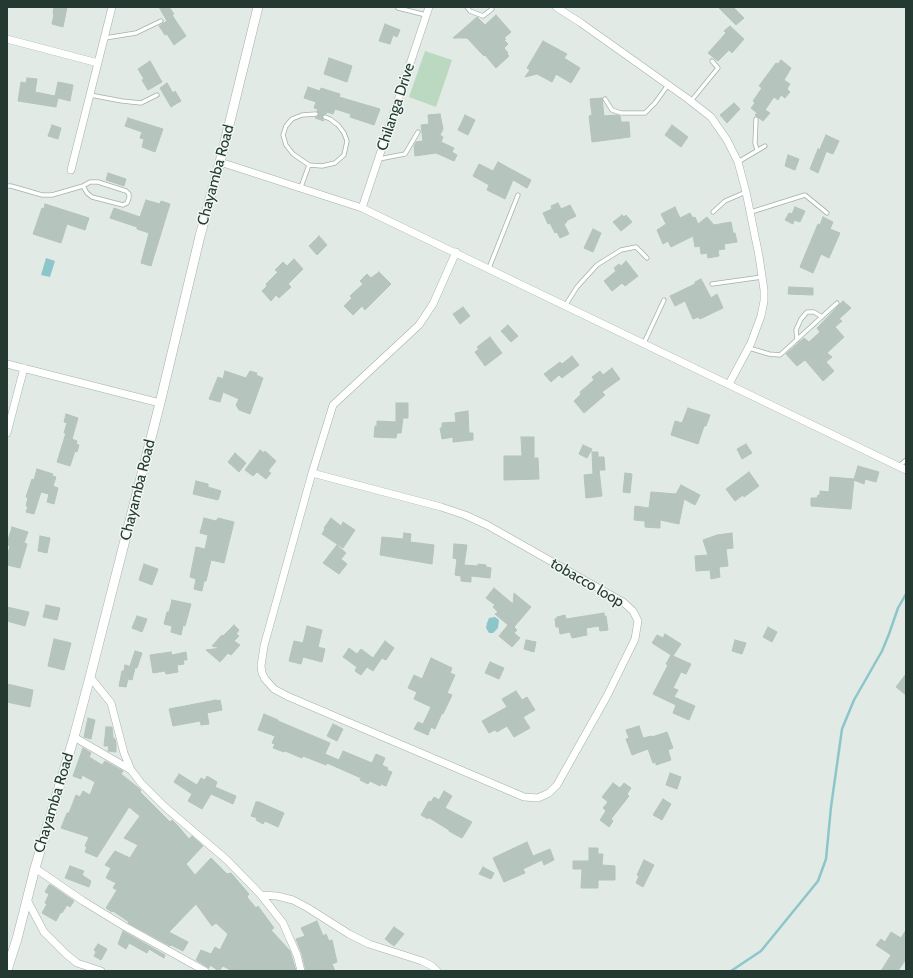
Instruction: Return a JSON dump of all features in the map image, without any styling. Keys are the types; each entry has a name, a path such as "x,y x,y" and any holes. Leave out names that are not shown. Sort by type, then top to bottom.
{"street":[{"path":"71,170 112,7"},
{"name":"Chayamba Road","path":"7,970 90,677 160,404 198,244 220,162 258,7"},
{"name":"Chilanga Drive","path":"362,208 429,7"},
{"path":"556,7 691,101 711,117 727,140 738,162 751,212 762,277 764,301 761,316 749,348 729,384"},
{"path":"7,39 98,63"},
{"path":"220,162 362,208 903,468"},
{"name":"tobacco loop","path":"312,473 441,507 465,515 487,525 623,602 633,611 638,621 635,639 607,696 557,784 549,793 538,798 524,797 287,696 274,689 262,673 261,666 264,646 312,473 333,405 419,325 433,304 456,252"},
{"path":"7,364 160,404"},
{"path":"7,434 24,368"},
{"path":"90,677 111,703 124,753 131,770 141,783 165,807 227,860 261,895 283,924 297,954 301,971"},
{"path":"74,737 131,770"},
{"path":"35,868 117,922 205,971"},
{"path":"261,895 277,896 293,900 348,934 369,944 422,961 432,966 436,971"},
{"path":"27,900 44,932 66,954 77,963 101,971"}],"lane":[{"path":"467,7 470,11 483,16 492,9"},
{"path":"398,8 426,16"},
{"path":"105,38 136,33 161,21"},
{"path":"691,101 718,68 712,61"},
{"path":"605,100 612,110 621,113 645,113 655,103 668,85"},
{"path":"90,95 141,103 157,95"},
{"path":"316,114 292,119 286,126 283,135 286,145 293,154 309,165 322,166 335,163 344,154 347,141 344,133 338,125 325,117"},
{"path":"756,119 755,143 757,150"},
{"path":"379,159 405,154 418,132"},
{"path":"738,162 765,146"},
{"path":"301,187 309,165"},
{"path":"7,186 42,195 52,195 90,182 98,182 126,191 129,194 129,198 127,203 123,204 92,197 82,186"},
{"path":"713,212 725,201 746,192"},
{"path":"489,268 518,195"},
{"path":"751,212 805,195 827,213"},
{"path":"565,306 576,287 597,264 621,250 636,247 647,258"},
{"path":"712,284 762,277"},
{"path":"644,343 664,300"},
{"path":"749,348 769,354 780,355 837,303"},
{"path":"797,340 796,330 801,319 807,312 814,312 822,317"},
{"path":"903,468 906,460"}],"green space":[{"path":"425,51 452,60 436,107 409,97"}],"water":[{"path":"46,258 55,261 50,277 41,275"},
{"path":"495,617 499,620 498,628 493,633 489,633 486,628 487,623 489,618"}],"building":[{"path":"54,7 67,7 63,27 52,24"},
{"path":"159,7 169,7 174,14 172,15 186,36 174,45 167,34 165,35 159,26 167,21"},
{"path":"718,7 733,7 744,18 736,25"},
{"path":"496,15 511,32 504,38 508,44 504,48 509,56 496,68 467,38 453,38 477,17 485,25"},
{"path":"385,24 400,30 397,37 393,35 390,44 379,41"},
{"path":"730,26 744,39 732,53 729,50 718,61 708,53 726,33 724,31"},
{"path":"543,41 567,54 564,58 580,68 571,83 556,74 552,82 537,74 525,77 530,70 527,68"},
{"path":"329,58 352,66 347,82 324,74"},
{"path":"781,60 791,68 784,80 790,84 787,89 790,92 785,98 781,95 778,100 774,97 765,110 770,113 763,121 755,115 757,113 751,108 755,103 753,101 762,88 759,86 776,63 778,64"},
{"path":"150,61 162,82 148,90 138,69"},
{"path":"27,78 37,79 35,92 55,96 58,82 73,85 70,101 58,98 56,107 18,101 21,82 26,83"},
{"path":"167,83 173,93 175,91 181,101 171,107 160,88"},
{"path":"308,87 320,91 321,88 340,94 339,97 380,109 374,125 350,117 351,114 335,109 333,114 327,112 323,115 322,118 324,121 315,118 319,114 317,111 318,109 314,108 316,102 304,98"},
{"path":"602,98 604,116 617,115 620,116 621,122 629,122 630,137 592,142 589,116 592,115 590,99"},
{"path":"734,103 740,109 727,123 720,115"},
{"path":"440,114 443,129 440,135 443,137 441,142 454,148 452,152 457,155 454,161 436,153 415,156 414,146 416,142 423,141 421,125 429,124 428,115"},
{"path":"465,115 475,120 468,135 458,130"},
{"path":"128,118 163,129 155,152 142,147 144,139 140,138 142,132 125,126"},
{"path":"52,125 61,128 58,139 48,136"},
{"path":"672,125 688,137 681,147 665,135"},
{"path":"826,135 839,141 833,154 820,149"},
{"path":"818,149 826,152 818,173 810,169"},
{"path":"788,155 799,159 795,170 785,166"},
{"path":"498,162 531,180 527,188 513,180 505,199 487,190 489,185 473,176 479,164 493,171"},
{"path":"108,173 126,179 124,186 106,180"},
{"path":"146,200 160,204 161,201 170,204 151,266 141,263 149,233 137,229 137,227 110,218 114,208 140,217"},
{"path":"558,203 561,209 570,205 576,216 566,221 567,222 564,224 569,234 560,238 557,232 555,233 550,223 548,224 543,213 552,209 551,206"},
{"path":"45,204 89,218 85,230 67,224 61,243 33,234 42,208 44,209"},
{"path":"675,207 680,218 690,213 693,218 695,217 698,224 707,217 714,225 731,222 733,233 735,233 737,242 724,244 725,249 718,250 719,256 708,258 707,253 701,254 700,246 695,247 693,236 671,247 668,241 663,244 657,230 666,224 661,214"},
{"path":"795,207 805,211 800,222 794,220 793,224 785,220 789,213 792,214"},
{"path":"622,215 624,217 626,215 632,222 621,231 613,222"},
{"path":"823,217 833,222 830,229 840,233 829,258 821,254 813,273 800,267 818,224 820,225"},
{"path":"593,229 601,233 593,252 584,248"},
{"path":"319,236 327,245 317,255 309,246"},
{"path":"294,259 303,269 288,284 291,287 279,298 276,295 271,301 262,291 267,286 266,284 278,272 275,270 283,262 287,266"},
{"path":"626,261 638,276 625,286 622,283 612,291 604,281 616,271 614,268 619,264 621,266"},
{"path":"379,272 391,284 365,310 362,306 353,315 344,306 352,298 350,296 363,284 360,281 367,274 371,278"},
{"path":"701,279 711,298 717,294 723,308 700,319 698,317 693,319 685,301 675,306 670,296 695,284 695,282"},
{"path":"789,287 813,288 813,295 788,294"},
{"path":"843,301 851,308 839,319 842,321 835,327 844,337 827,353 832,357 826,362 834,371 823,381 805,360 797,366 786,354 804,338 809,342 820,332 817,328"},
{"path":"463,307 470,316 460,324 453,314"},
{"path":"508,325 518,336 511,342 501,331"},
{"path":"490,337 502,353 485,366 475,352 479,349 477,347"},
{"path":"572,356 579,365 562,378 559,375 551,382 544,374 560,362 562,364"},
{"path":"612,368 620,379 602,392 605,395 584,413 574,401 581,394 580,392 594,380 592,377 600,371 603,375"},
{"path":"225,371 246,378 250,371 257,373 256,375 263,378 250,414 239,410 236,405 239,399 223,392 220,402 209,399 218,377 223,379"},
{"path":"396,403 408,403 408,418 403,418 401,433 397,433 396,438 374,437 377,421 396,422"},
{"path":"688,408 710,415 706,426 704,426 698,444 671,435 675,421 682,423"},
{"path":"468,411 469,433 473,433 473,440 453,442 453,437 442,439 440,428 442,428 442,423 456,422 455,413"},
{"path":"66,414 78,418 72,439 77,441 76,444 79,445 77,452 75,451 70,466 57,462 66,433 64,433 67,423 64,422"},
{"path":"521,437 534,437 534,458 538,458 539,479 504,480 504,456 522,456"},
{"path":"746,444 752,453 742,459 737,449"},
{"path":"583,445 592,449 587,458 579,454"},
{"path":"260,450 264,453 265,451 276,461 268,471 271,473 266,479 257,472 253,476 245,470"},
{"path":"592,452 598,452 598,457 604,457 605,470 599,470 602,496 586,498 584,475 593,474"},
{"path":"235,453 246,463 239,472 228,462"},
{"path":"858,466 879,472 876,482 865,479 864,484 854,480 851,509 811,506 811,498 817,498 818,495 820,495 820,491 829,492 830,477 854,479"},
{"path":"37,469 53,474 52,476 56,477 53,486 58,488 54,504 47,502 49,494 41,492 34,514 26,512 28,507 26,506 28,498 26,497 32,479 34,480"},
{"path":"749,472 759,486 744,497 743,495 735,501 726,489"},
{"path":"625,473 632,474 630,493 623,492"},
{"path":"196,481 208,484 208,487 221,491 218,500 193,494"},
{"path":"681,485 700,495 695,505 684,499 679,524 660,520 660,528 645,527 645,521 634,520 635,506 649,508 651,492 676,494"},
{"path":"204,518 216,521 218,518 234,522 224,563 211,560 202,591 194,589 196,579 190,577 196,547 205,549 208,535 200,533"},
{"path":"331,518 341,526 343,522 355,530 343,548 322,534"},
{"path":"12,527 28,532 24,543 27,544 20,568 7,565 7,557 10,546 7,545 7,543"},
{"path":"404,533 411,534 410,542 434,545 432,564 380,555 382,537 403,539"},
{"path":"732,533 733,548 726,549 728,566 719,567 720,577 711,579 710,570 696,571 695,556 708,555 703,540 717,535"},
{"path":"40,536 50,538 47,553 38,551"},
{"path":"454,544 467,545 464,565 486,565 486,567 491,568 490,578 471,576 471,582 461,581 461,576 455,575 457,559 453,558"},
{"path":"337,545 346,553 341,559 347,564 339,574 323,563"},
{"path":"144,564 158,569 152,585 139,580"},
{"path":"494,588 513,604 514,593 531,607 514,627 517,630 514,633 520,638 512,647 499,636 508,625 495,614 498,612 493,607 495,605 486,598"},
{"path":"172,600 191,604 181,635 171,632 172,626 164,624"},
{"path":"46,605 60,608 57,620 43,617"},
{"path":"7,607 29,612 25,626 7,621"},
{"path":"604,613 604,616 606,616 608,630 600,631 599,626 586,628 587,635 572,638 570,632 560,634 559,627 556,627 555,619 557,617 565,615 566,619"},
{"path":"137,616 147,619 142,632 132,628"},
{"path":"234,625 239,630 236,634 239,636 234,641 240,645 231,655 228,653 220,662 206,650 221,648 212,646"},
{"path":"307,626 322,630 318,647 325,649 322,662 303,657 301,664 289,661 294,641 303,643"},
{"path":"768,627 777,632 772,642 763,637"},
{"path":"665,634 681,644 673,656 691,664 686,674 681,672 673,688 678,690 674,697 695,706 689,720 673,713 676,705 653,694 668,665 666,664 671,655 652,643 657,635 663,638"},
{"path":"54,639 71,643 64,670 48,666"},
{"path":"526,640 536,642 534,652 524,649"},
{"path":"735,640 746,643 742,654 732,651"},
{"path":"385,641 394,648 386,660 382,658 373,671 367,667 361,675 355,671 357,667 343,657 349,648 357,654 361,649 373,658"},
{"path":"135,651 142,653 137,668 130,666"},
{"path":"171,652 172,655 186,652 187,660 183,660 184,664 177,665 178,672 166,674 165,671 153,673 150,655"},
{"path":"431,658 452,668 450,673 455,675 447,693 452,695 435,729 431,727 428,735 414,729 418,722 423,724 431,707 414,699 417,692 408,688 414,675 422,679"},
{"path":"490,662 504,668 499,679 485,673"},
{"path":"125,665 135,668 132,680 128,679 126,687 119,686 122,671 124,671"},
{"path":"906,674 906,695 896,687"},
{"path":"7,684 33,690 30,707 7,702"},
{"path":"516,691 522,700 527,697 535,710 523,717 530,728 514,737 507,726 497,732 495,730 489,733 482,721 507,707 502,699"},
{"path":"220,700 222,710 207,713 209,724 201,725 200,721 173,726 169,709"},
{"path":"264,714 330,743 325,754 339,760 343,751 372,763 376,754 385,758 382,765 388,768 387,770 392,772 386,786 381,784 380,786 370,781 368,784 360,780 361,778 327,763 326,765 303,756 302,758 273,748 275,744 272,743 275,736 258,730"},
{"path":"88,718 95,720 91,739 84,737"},
{"path":"333,724 343,729 337,741 327,736"},
{"path":"639,726 643,738 652,737 667,732 673,748 668,750 671,760 656,765 656,762 653,763 648,749 632,755 626,739 629,738 626,730"},
{"path":"106,727 112,727 113,738 115,739 116,744 116,752 108,751 109,746 104,746"},
{"path":"83,748 91,753 89,757 102,765 105,761 123,771 121,774 141,790 140,792 170,822 172,820 189,839 192,836 203,846 186,864 195,875 211,858 227,874 231,873 249,894 247,897 256,908 258,906 274,928 271,930 290,951 296,971 232,971 223,966 219,971 210,965 209,968 196,960 201,950 211,954 215,947 220,950 228,934 216,923 212,926 196,904 169,932 188,942 183,951 171,945 170,946 128,923 129,922 113,911 112,912 106,908 117,890 113,888 116,883 106,878 111,868 105,865 115,851 130,858 138,845 124,838 140,816 129,807 97,857 85,852 87,847 85,846 89,837 61,828 76,795 80,797 83,791 90,795 95,782 82,775 81,779 73,776"},
{"path":"670,773 681,777 677,789 666,785"},
{"path":"179,774 197,785 201,778 205,780 207,776 217,782 215,787 236,796 233,804 211,794 202,809 188,801 192,794 174,782"},
{"path":"613,783 620,788 624,783 631,788 627,794 629,796 611,819 613,821 609,827 600,820 606,811 603,808 608,802 602,797"},
{"path":"444,791 452,796 445,808 472,822 462,838 428,817 428,819 421,815 429,801 431,802 434,797 439,800"},
{"path":"663,799 671,804 662,820 653,815"},
{"path":"256,802 284,813 278,827 265,821 263,824 256,820 257,818 251,816"},
{"path":"527,842 533,856 550,849 554,860 544,865 542,860 523,869 525,873 504,882 493,858"},
{"path":"589,848 598,848 598,854 603,854 602,865 615,866 615,880 598,880 598,888 581,888 582,869 573,869 573,861 589,861"},
{"path":"644,860 654,865 643,887 636,883 639,876 637,875"},
{"path":"70,866 84,871 82,875 91,881 89,887 65,878"},
{"path":"483,867 494,873 491,879 479,874"},
{"path":"49,885 74,901 70,907 67,905 56,921 42,913 47,904 45,903 49,894 45,892"},
{"path":"317,921 323,936 326,934 329,941 332,940 337,962 332,964 335,971 306,971 302,954 296,939 305,936 301,928"},
{"path":"394,927 404,934 394,946 385,939"},
{"path":"906,930 906,959 898,971 881,971 891,955 876,945 881,939 885,942 891,932 901,938"},
{"path":"123,931 165,955 164,958 149,949 147,953 129,943 126,949 118,944"},
{"path":"98,944 107,949 101,960 94,956 96,952 94,950"}],"waterway":[{"path":"731,971 761,951 818,881 826,859 831,807 842,729 854,700 882,651 898,608 906,594"}]}
